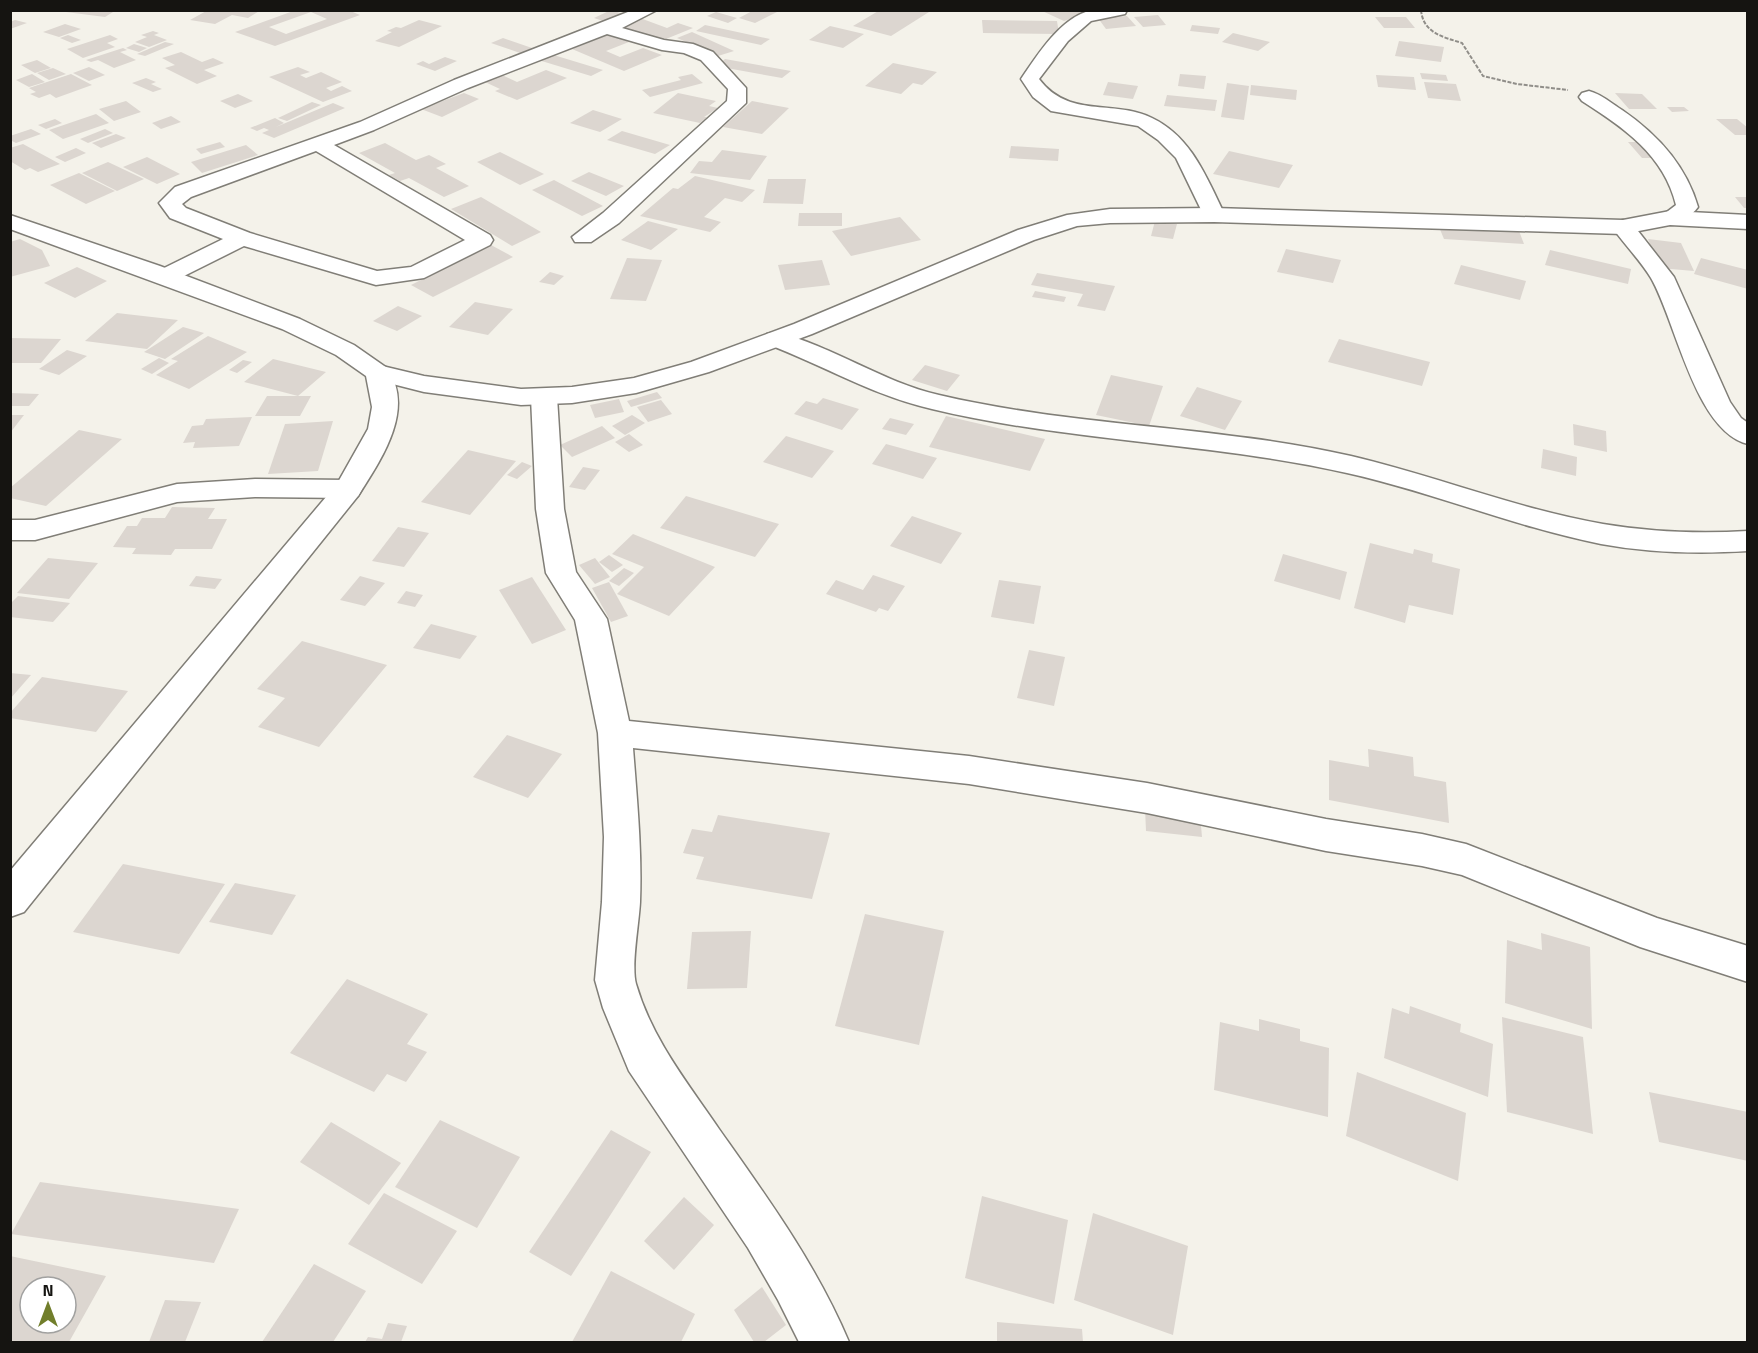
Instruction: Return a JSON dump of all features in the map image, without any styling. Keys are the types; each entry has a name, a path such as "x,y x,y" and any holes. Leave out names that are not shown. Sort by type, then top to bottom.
{"street":[{"path":"320,144 482,240 416,273 376,278 242,238 178,213 171,203 183,192 320,144 461,84 608,29 649,10"},
{"path":"1119,10 1085,17 1062,37 1030,79 1040,93 1058,107 1116,115 1145,122 1165,136 1185,155 1214,215"},
{"path":"583,237 611,218 736,103 736,88 707,56 687,48 662,45 608,29"},
{"path":"1589,97 1625,119 1671,167 1685,192 1687,207 1670,218"},
{"path":"15,225 168,275 299,326 336,344 378,373 463,390 544,397 596,392 646,382 700,367 898,290 1026,235 1075,220 1110,216 1214,215 1623,227 1670,218 1748,222"},
{"path":"1623,227 1662,276 1717,402 1731,424 1748,436"},
{"path":"168,275 242,238"},
{"path":"776,339 892,389 934,402 1020,417 1230,444 1350,465 1494,507 1615,535 1686,543 1748,541"},
{"path":"10,900 348,489 382,429 386,407 378,373"},
{"path":"544,397 550,509 561,573 591,619 615,733 622,837 621,902 615,980 623,1008 644,1057 764,1232 795,1283 824,1342"},
{"path":"10,530 35,530 177,493 255,488 348,489"},
{"path":"615,733 723,741 969,770 1147,798 1326,835 1422,850 1466,860 1654,935 1748,964"}],"path":[{"path":"1421,10 1422,21 1436,35 1462,43 1483,76 1517,84 1564,88 1589,97"}],"building":[{"path":"70,10 113,12 105,17 66,12"},
{"path":"208,10 261,10 248,18 232,15 215,24 190,20"},
{"path":"296,10 348,10 360,15 275,46 235,32","holes":["311,12 327,19 286,34 269,27"]},
{"path":"611,10 623,14 606,22 594,18"},
{"path":"754,10 777,12 755,23 739,18"},
{"path":"880,10 929,12 891,36 853,26"},
{"path":"1040,10 1075,10 1084,14 1064,21"},
{"path":"716,12 737,18 728,23 707,16"},
{"path":"1158,15 1166,25 1143,27 1134,17"},
{"path":"1127,16 1136,26 1106,29 1098,18"},
{"path":"1375,17 1406,17 1415,28 1384,28"},
{"path":"640,18 667,28 678,23 693,28 661,41 620,26"},
{"path":"15,20 27,23 10,29 10,22"},
{"path":"419,20 442,26 399,47 375,41 392,32 387,31"},
{"path":"982,20 1057,21 1059,34 983,33"},
{"path":"65,24 81,29 59,37 43,32"},
{"path":"705,25 770,39 761,45 696,31"},
{"path":"1192,25 1220,28 1218,34 1190,31"},
{"path":"830,26 864,34 843,48 809,40"},
{"path":"153,31 159,33 154,35 167,40 149,47 135,42 147,37 141,35"},
{"path":"692,32 734,51 718,56 677,38"},
{"path":"1233,33 1270,42 1258,51 1222,42"},
{"path":"610,34 629,42 606,51 620,57 643,48 662,55 624,71 572,49"},
{"path":"68,35 81,40 72,43 60,38"},
{"path":"110,35 118,39 107,43 115,47 83,58 67,49"},
{"path":"503,38 532,48 520,53 491,43"},
{"path":"1399,41 1444,47 1441,62 1395,56"},
{"path":"165,42 174,44 145,56 137,54"},
{"path":"134,44 147,48 139,52 126,48"},
{"path":"123,48 127,50 120,52 136,60 114,68 98,60 91,62 86,60"},
{"path":"181,52 202,62 213,58 224,63 204,70 217,76 197,84 165,68 175,65 162,58"},
{"path":"547,53 603,70 591,76 535,59"},
{"path":"445,57 457,61 435,71 416,64 423,61 429,64"},
{"path":"725,59 791,71 782,78 721,67 719,64"},
{"path":"37,60 51,68 35,73 21,65"},
{"path":"893,63 937,72 922,85 913,83 901,94 865,86"},
{"path":"89,67 105,75 89,81 73,73"},
{"path":"298,67 310,72 300,75 306,78 321,72 342,82 326,88 331,91 342,86 352,91 323,102 269,77"},
{"path":"53,68 66,74 49,80 37,73"},
{"path":"546,70 567,78 517,100 495,91 500,89 485,82 502,75 517,82"},
{"path":"1420,73 1446,75 1448,81 1422,79"},
{"path":"32,74 45,82 29,87 16,80"},
{"path":"71,74 92,85 56,98 50,94 39,98 30,94 36,92 29,88"},
{"path":"692,74 703,83 650,97 642,90 681,80 678,77"},
{"path":"1180,74 1206,76 1204,89 1178,86"},
{"path":"1376,75 1414,77 1416,90 1378,87"},
{"path":"146,78 156,82 151,84 162,89 153,92 132,83"},
{"path":"1108,82 1138,86 1133,99 1103,95"},
{"path":"1424,82 1456,84 1461,101 1428,98"},
{"path":"1227,83 1249,86 1244,120 1221,117"},
{"path":"1251,85 1297,90 1296,100 1250,95"},
{"path":"464,93 479,99 442,117 421,109"},
{"path":"678,93 716,101 709,106 718,108 704,117 707,117 700,123 653,113"},
{"path":"1615,93 1642,94 1657,109 1629,109"},
{"path":"238,94 253,101 235,108 220,101"},
{"path":"1167,95 1217,100 1215,111 1164,106"},
{"path":"126,101 141,112 114,121 99,109"},
{"path":"752,101 789,108 762,134 723,127"},
{"path":"312,102 321,105 287,121 278,118"},
{"path":"333,103 345,108 274,138 262,133 269,130 264,128 257,131 250,128 275,118 284,123 276,127"},
{"path":"1667,107 1684,107 1689,111 1672,112"},
{"path":"593,110 622,119 600,132 570,123"},
{"path":"96,114 109,123 63,139 49,130"},
{"path":"171,116 181,122 161,129 152,123"},
{"path":"55,119 62,123 46,129 38,125"},
{"path":"1716,119 1737,119 1748,128 1748,135 1735,135"},
{"path":"31,129 41,134 16,143 10,140 10,136"},
{"path":"105,129 113,133 88,143 80,139"},
{"path":"622,131 670,145 655,154 607,140"},
{"path":"116,134 126,138 101,148 92,143"},
{"path":"220,142 225,147 201,154 196,149"},
{"path":"1628,142 1637,142 1652,158 1642,158"},
{"path":"385,143 416,160 429,155 446,164 436,168 469,186 444,197 409,178 400,181 389,175 395,173 359,153"},
{"path":"23,144 60,164 38,172 30,168 25,170 10,161 10,148"},
{"path":"246,145 258,155 202,173 191,162"},
{"path":"1011,146 1059,149 1058,161 1009,158"},
{"path":"76,148 86,153 65,162 55,157"},
{"path":"722,150 767,156 750,180 690,173 699,161 712,162"},
{"path":"1229,151 1293,165 1279,188 1213,174"},
{"path":"500,152 544,174 520,185 477,162"},
{"path":"147,157 180,174 157,184 123,167"},
{"path":"108,162 144,179 117,191 82,173"},
{"path":"589,172 624,186 606,196 571,181"},
{"path":"79,173 115,191 86,204 50,185"},
{"path":"695,176 755,190 742,202 725,198 704,217 721,222 710,232 640,216 673,188 678,189"},
{"path":"768,179 806,179 803,204 763,203"},
{"path":"554,180 603,206 582,216 532,190"},
{"path":"481,197 541,232 512,246 451,209"},
{"path":"1735,197 1748,197 1748,208 1744,208"},
{"path":"799,213 842,213 842,226 798,226"},
{"path":"900,217 921,240 851,256 832,231"},
{"path":"648,221 678,229 651,250 621,240"},
{"path":"1155,221 1177,224 1173,239 1151,236"},
{"path":"1439,227 1519,231 1524,244 1444,239"},
{"path":"20,239 42,250 50,266 10,277 10,242"},
{"path":"1648,239 1681,243 1694,271 1659,268"},
{"path":"491,245 513,257 433,297 411,285"},
{"path":"1286,249 1341,260 1333,283 1277,272"},
{"path":"1550,250 1631,269 1628,284 1545,265"},
{"path":"627,258 662,260 646,301 610,299"},
{"path":"1701,258 1748,270 1748,289 1694,274"},
{"path":"822,260 830,285 785,290 778,265"},
{"path":"1461,265 1526,281 1520,300 1454,284"},
{"path":"77,267 107,281 75,298 44,283"},
{"path":"550,272 564,276 554,285 539,282"},
{"path":"1037,273 1115,286 1105,311 1077,306 1083,294 1031,285"},
{"path":"1035,291 1066,297 1064,302 1032,297"},
{"path":"475,302 513,309 488,335 449,327"},
{"path":"398,306 422,316 397,331 373,321"},
{"path":"117,313 178,320 147,349 85,341"},
{"path":"183,327 204,333 165,359 144,352"},
{"path":"208,336 247,352 189,389 156,375 178,361 171,359"},
{"path":"11,338 61,339 41,363 10,363"},
{"path":"1339,339 1430,362 1422,386 1328,362"},
{"path":"67,350 87,356 59,375 39,369"},
{"path":"159,358 169,363 152,374 141,369"},
{"path":"273,359 326,372 298,396 244,382"},
{"path":"243,360 252,362 237,373 229,370"},
{"path":"925,365 960,375 947,391 912,380"},
{"path":"1111,375 1163,386 1149,426 1096,415"},
{"path":"1197,387 1242,401 1225,430 1180,416"},
{"path":"657,392 662,398 631,407 627,401"},
{"path":"10,393 39,394 29,406 10,406"},
{"path":"267,396 311,396 300,416 255,416"},
{"path":"823,398 859,409 842,430 794,414 806,401 817,404"},
{"path":"619,399 624,412 595,418 590,405"},
{"path":"661,400 672,414 648,422 637,407"},
{"path":"10,415 24,415 10,433"},
{"path":"632,415 645,423 625,435 612,426"},
{"path":"946,416 1045,439 1030,471 929,447"},
{"path":"252,417 239,446 193,448 195,442 183,443 192,426 203,425 206,419"},
{"path":"890,418 914,424 906,435 882,429"},
{"path":"333,421 318,471 268,474 285,424"},
{"path":"1573,424 1606,431 1607,452 1574,445"},
{"path":"602,426 615,438 572,457 560,445"},
{"path":"79,430 122,439 46,506 10,498 10,488"},
{"path":"629,434 643,445 629,452 615,442"},
{"path":"786,436 834,451 812,478 763,462"},
{"path":"886,444 937,458 923,479 872,464"},
{"path":"1543,449 1577,457 1576,476 1541,468"},
{"path":"468,450 516,461 470,515 421,502"},
{"path":"522,462 532,466 517,479 507,475"},
{"path":"583,467 600,470 585,490 569,487"},
{"path":"686,496 779,524 755,557 660,528"},
{"path":"172,507 215,508 208,519 227,519 212,549 175,549 171,555 132,554 136,548 113,547 127,526 137,526 142,518 165,518"},
{"path":"912,516 962,533 941,564 890,546"},
{"path":"398,527 429,533 404,567 372,561"},
{"path":"633,534 715,567 669,616 617,594 644,567 612,554"},
{"path":"1370,543 1413,554 1414,549 1433,554 1432,562 1460,569 1453,615 1409,605 1405,623 1354,608"},
{"path":"1283,554 1347,572 1340,600 1274,581"},
{"path":"609,555 623,565 612,572 599,562"},
{"path":"48,558 98,563 69,599 17,593"},
{"path":"595,558 610,577 595,584 579,565"},
{"path":"624,568 634,573 619,586 609,581"},
{"path":"873,575 905,586 888,611 879,608 876,612 826,594 836,580 863,590"},
{"path":"196,576 222,579 215,589 189,586"},
{"path":"360,576 385,583 365,606 340,600"},
{"path":"532,577 566,630 532,644 499,590"},
{"path":"999,580 1041,586 1034,624 991,617"},
{"path":"609,582 628,616 611,622 592,588"},
{"path":"406,591 423,595 415,607 397,603"},
{"path":"18,596 70,603 53,622 10,617 10,604"},
{"path":"431,624 477,636 460,659 413,648"},
{"path":"302,641 387,665 319,747 258,727 285,698 257,689"},
{"path":"1029,650 1065,657 1054,706 1017,698"},
{"path":"10,673 31,675 10,699"},
{"path":"42,677 128,691 96,732 10,718 10,713"},
{"path":"507,735 562,754 528,798 473,777"},
{"path":"1368,749 1413,757 1414,776 1446,782 1449,823 1329,800 1329,760 1369,767"},
{"path":"1145,808 1200,814 1202,837 1146,831"},
{"path":"718,815 830,833 812,899 696,879 704,857 683,853 692,829 712,832"},
{"path":"123,864 225,884 179,954 73,932"},
{"path":"235,883 296,895 272,935 209,922"},
{"path":"865,914 944,931 919,1045 835,1026"},
{"path":"751,931 747,988 687,989 692,932"},
{"path":"1541,933 1590,947 1592,1029 1505,1003 1507,940 1542,950"},
{"path":"347,979 428,1014 407,1044 427,1052 406,1082 387,1074 374,1092 290,1053"},
{"path":"1410,1006 1461,1024 1460,1032 1493,1044 1488,1097 1384,1058 1392,1008 1409,1014"},
{"path":"1502,1017 1583,1037 1593,1134 1507,1112"},
{"path":"1259,1019 1300,1029 1300,1041 1329,1048 1328,1117 1214,1090 1220,1022 1259,1031"},
{"path":"1357,1072 1466,1113 1458,1181 1346,1136"},
{"path":"1649,1092 1748,1112 1748,1161 1659,1142"},
{"path":"440,1120 520,1157 477,1228 395,1187"},
{"path":"331,1122 401,1163 369,1205 300,1162"},
{"path":"611,1130 651,1152 571,1276 529,1252"},
{"path":"40,1182 239,1209 214,1263 11,1234"},
{"path":"384,1193 457,1231 422,1284 348,1244"},
{"path":"982,1196 1068,1220 1054,1304 965,1278"},
{"path":"684,1197 714,1225 674,1270 644,1241"},
{"path":"1093,1213 1188,1246 1173,1335 1074,1300"},
{"path":"10,1256 106,1276 78,1326 78,1275 18,1275 18,1335 73,1335 69,1342 10,1342"},
{"path":"314,1264 366,1291 333,1342 262,1342"},
{"path":"611,1271 695,1314 681,1342 572,1342"},
{"path":"762,1287 786,1325 764,1342 754,1342 734,1310"},
{"path":"165,1300 201,1302 185,1342 149,1342"},
{"path":"997,1322 1082,1329 1083,1342 997,1342"},
{"path":"388,1323 407,1326 401,1342 365,1342 368,1337 382,1339"}]}
